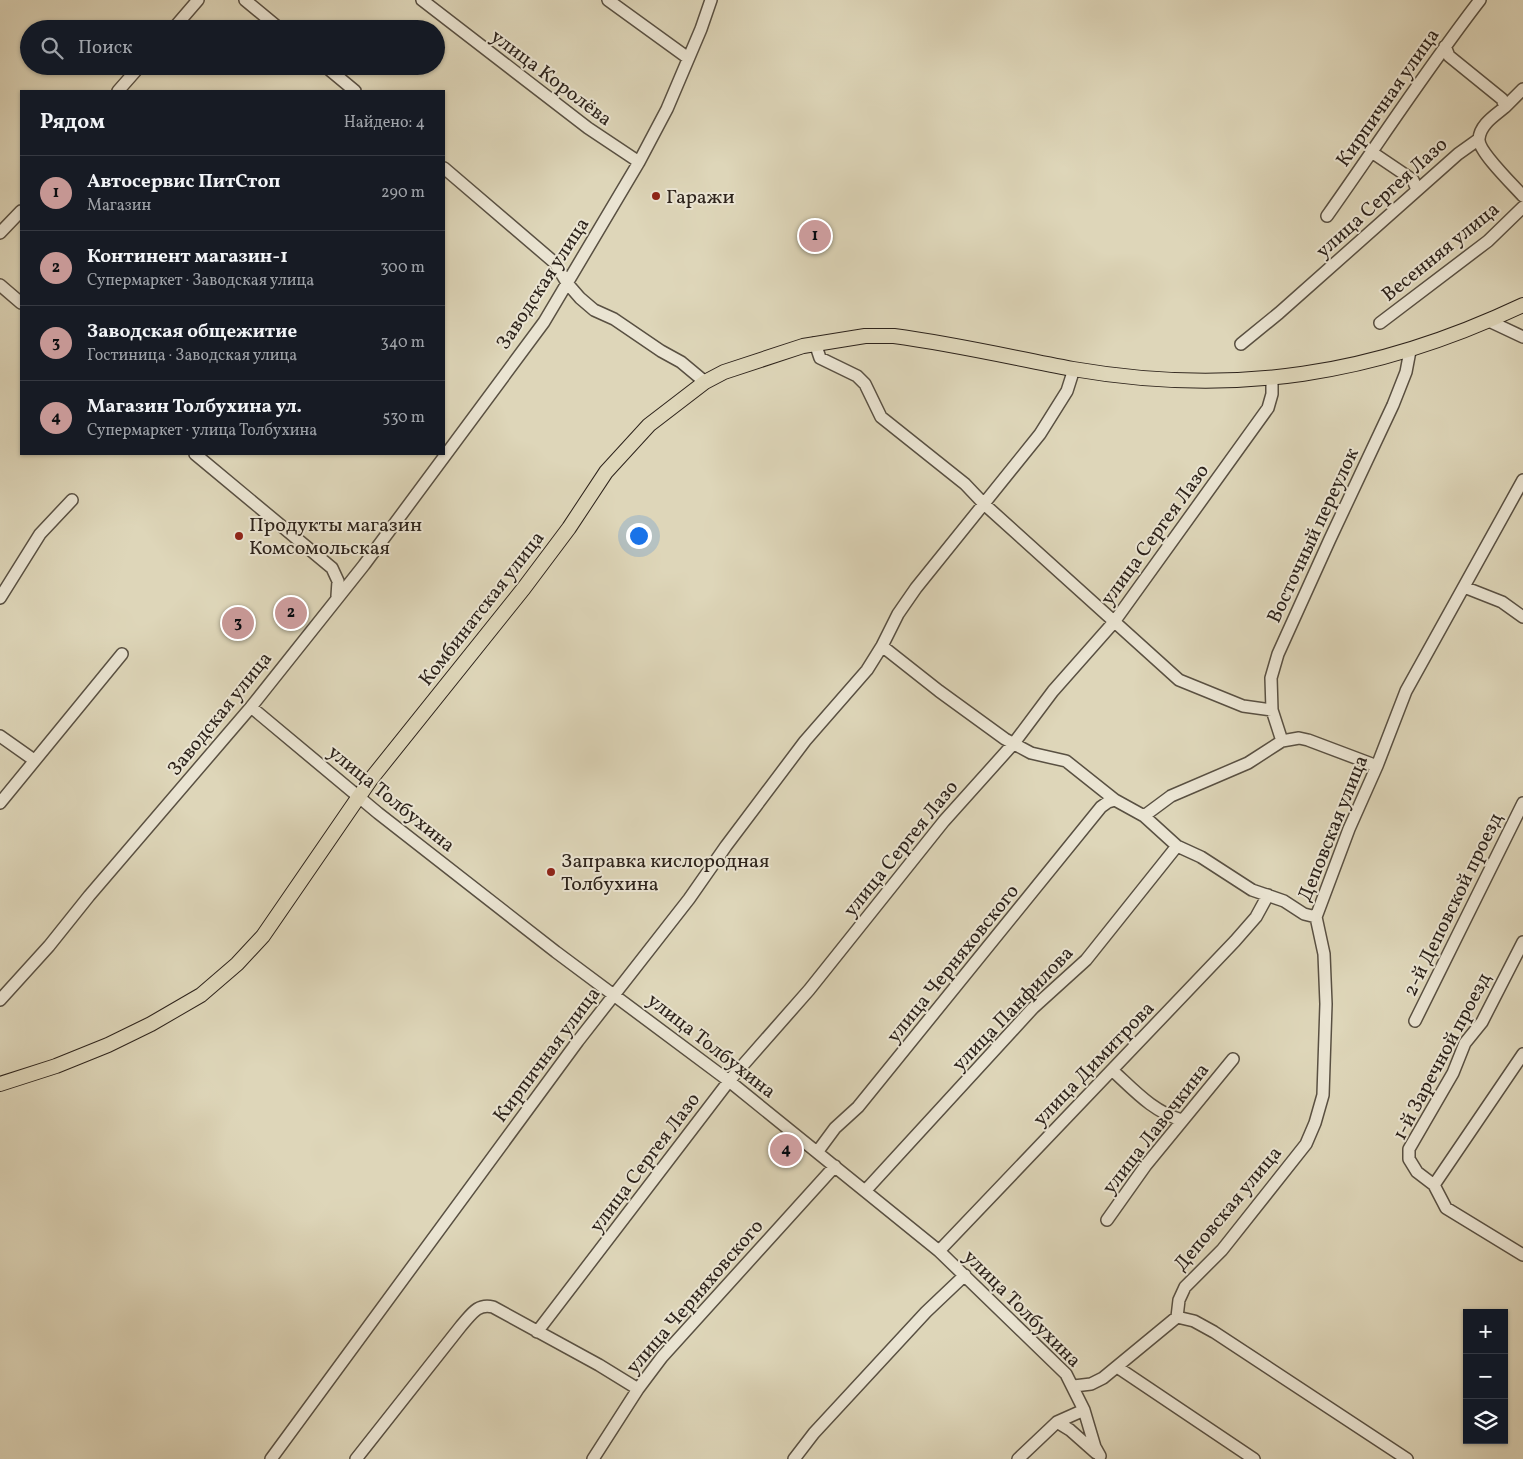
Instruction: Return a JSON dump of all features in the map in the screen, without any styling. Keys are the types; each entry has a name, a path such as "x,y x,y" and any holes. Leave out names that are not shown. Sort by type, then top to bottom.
{"main road":[{"name":"Комбинатская улица","path":"0,1084 56,1066 108,1045 151,1024 200,995 237,964 263,936 371,779 524,588 569,528 606,472 627,446 649,425 705,382 724,372 815,343 865,336 894,336 1074,369 1167,380 1222,381 1272,377 1330,371 1410,351 1489,321 1523,305"}],"street":[{"path":"181,20 198,0"},
{"path":"245,0 269,20"},
{"name":"улица Королёва","path":"422,0 580,122 639,162"},
{"path":"608,0 688,58"},
{"name":"Заводская улица","path":"0,1000 49,946 88,896 251,707 364,564 544,322 639,162 667,109 701,30 711,0"},
{"name":"Кирпичная улица","path":"1327,216 1372,153 1390,123 1480,0"},
{"path":"1445,46 1449,56 1502,99 1505,107"},
{"path":"119,90 132,75"},
{"path":"335,75 353,90"},
{"path":"1523,90 1487,122 1479,139 1483,150 1523,196"},
{"name":"улица Сергея Лазо","path":"1241,344 1280,313 1467,146 1479,139"},
{"path":"1372,153 1413,180 1417,190"},
{"path":"445,169 555,262 567,283 594,310 614,319 661,351 681,362 705,382"},
{"name":"Весенняя улица","path":"1380,323 1488,241 1523,206"},
{"path":"0,233 20,212"},
{"path":"0,285 20,302"},
{"path":"1489,321 1523,337"},
{"path":"815,343 820,358 857,376 865,384 881,417 964,484 1179,680 1243,706 1272,710 1282,741"},
{"name":"Восточный переулок","path":"1272,710 1271,678 1278,654 1393,406 1406,372 1410,351"},
{"path":"984,504 1040,434 1067,391 1074,369"},
{"name":"улица Сергея Лазо","path":"537,1332 729,1081 808,990 944,822 1014,743 1053,691 1114,622 1268,408 1272,394 1272,377"},
{"path":"196,455 332,568 338,581 337,596"},
{"name":"Деповская улица","path":"1177,1317 1179,1300 1185,1287 1222,1250 1306,1144 1315,1123 1323,1095 1326,1004 1324,954 1316,917 1349,829 1377,766 1406,691 1523,480"},
{"path":"0,598 40,534 72,500"},
{"name":"Кирпичная улица","path":"271,1459 805,741 867,670 898,614 916,588 984,504"},
{"path":"1464,587 1502,602 1523,617"},
{"path":"882,646 939,691 1014,743 1030,753 1066,761 1116,800 1144,816 1177,846 1201,857 1233,880 1284,901 1304,914 1316,917"},
{"path":"0,803 122,654"},
{"name":"улица Толбухина","path":"251,707 359,798 556,952 615,994 729,1081 940,1251 1051,1358 1074,1386 1084,1410 1095,1447 1101,1458"},
{"path":"0,736 34,760"},
{"path":"1144,816 1171,796 1248,763 1282,741 1299,738 1308,740 1377,766"},
{"name":"улица Черняховского","path":"818,1151 835,1128 858,1108 1101,807 1108,802 1116,800"},
{"name":"2-й Деповской проезд","path":"1415,1022 1523,803"},
{"name":"улица Панфилова","path":"866,1190 1033,1008 1086,960 1177,846"},
{"name":"улица Димитрова","path":"940,1251 1235,941 1256,917 1268,895"},
{"name":"1-й Заречной проезд","path":"1523,942 1482,1022 1466,1043 1453,1073 1409,1148 1409,1160 1417,1172 1434,1185 1446,1208 1523,1255"},
{"path":"1434,1185 1523,1054"},
{"name":"улица Лавочкина","path":"1107,1220 1182,1120 1233,1059"},
{"path":"1112,1070 1160,1112 1182,1120"},
{"name":"улица Черняховского","path":"593,1459 638,1389 662,1357 835,1166"},
{"path":"794,1459 814,1432 926,1312 965,1275"},
{"path":"356,1459 479,1307 485,1305 493,1307 599,1365 638,1389"},
{"path":"1074,1386 1091,1384 1117,1368 1177,1317 1194,1321 1214,1332 1392,1455 1407,1459"},
{"path":"1117,1368 1254,1459"},
{"path":"1018,1459 1057,1422 1084,1410"},
{"name":"улица Толбухина","path":"1057,1422 1070,1430 1101,1458"}],"place":[{"name":"Гаражи","path":"656,196"},
{"name":"Автосервис ПитСтоп","path":"815,236"},
{"name":"Продукты магазин Комсомольская","path":"239,536"},
{"name":"Континент магазин-1","path":"291,613"},
{"name":"Заводская общежитие","path":"238,623"},
{"name":"Заправка кислородная Толбухина","path":"551,872"},
{"name":"Магазин Толбухина ул.","path":"786,1150"}]}
